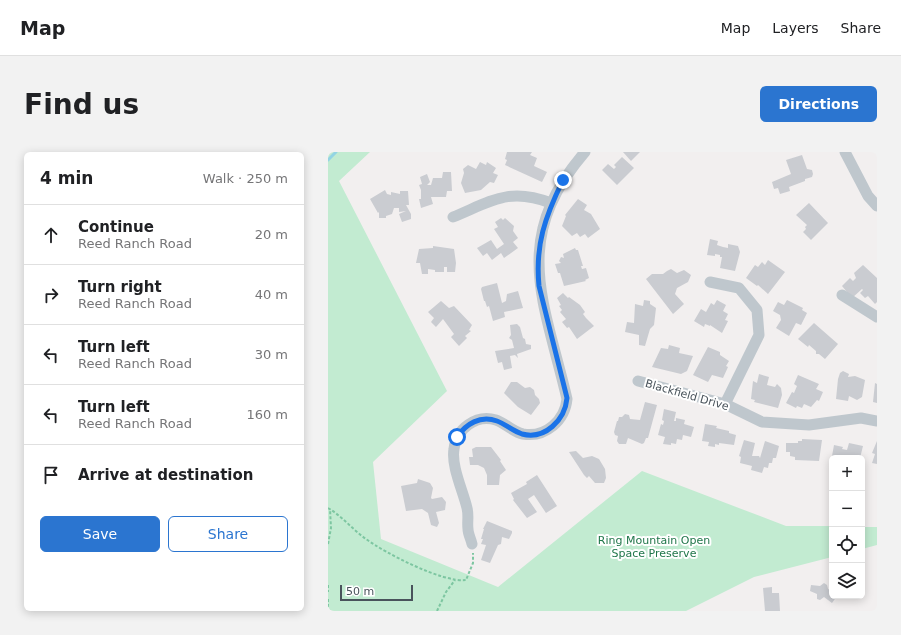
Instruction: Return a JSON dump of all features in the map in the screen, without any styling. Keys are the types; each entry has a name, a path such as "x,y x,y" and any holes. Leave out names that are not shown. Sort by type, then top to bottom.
{"street":[{"path":"472,544 467,528 470,518 457,473 453,449 457,437 471,422 485,419 496,420 521,434 533,435 543,432 555,425 566,408 567,398 539,286 538,271 540,238 551,203 563,180 585,152"},
{"path":"845,152 868,196 877,206"},
{"path":"453,217 503,197 516,195 536,197 551,203"},
{"path":"710,282 739,288 757,310 759,335 725,404"},
{"path":"842,295 877,317"},
{"name":"Blackfield Drive","path":"638,381 725,404 762,422 809,425 861,418 877,421"}],"path":[{"path":"329,508 366,539 397,557 455,580 466,580 474,553 472,544"},
{"path":"328,544 331,528 329,508"},
{"path":"437,611 446,592 455,580"},
{"path":"328,585 328,592"},
{"path":"328,599 328,610"}],"green space":[{"name":"Ring Mountain Open Space Preserve","path":"328,152 370,152 339,181 447,391 373,462 381,539 498,587 642,471 786,526 829,526 829,558 754,577 686,611 328,611"},
{"path":"865,527 877,527 877,545 865,548"}],"building":[{"path":"507,152 532,152 530,155 537,158 534,166 547,172 542,182 505,165 507,160 505,159"},
{"path":"623,152 640,152 631,161"},
{"path":"802,155 807,169 812,170 812,177 789,187 790,191 780,194 778,188 774,189 772,182 791,174 786,160"},
{"path":"622,157 634,168 617,185 602,170 608,164 614,169 616,167 614,165"},
{"path":"480,162 486,165 487,162 496,168 493,173 498,175 494,183 490,182 481,190 465,193 461,183 464,173 463,169 468,165 476,169"},
{"path":"443,172 451,172 452,191 447,191 446,197 431,197 433,204 421,208 419,199 421,199 421,190 419,185 422,184 420,177 427,174 430,182 427,185 431,185 433,178 442,178"},
{"path":"385,190 387,194 391,195 391,192 400,194 400,191 408,191 409,205 406,205 411,214 411,219 402,222 399,214 406,211 399,212 399,208 394,208 392,214 386,216 386,218 379,218 379,212 378,213 370,199"},
{"path":"578,199 587,205 584,210 591,214 600,229 588,238 585,234 580,237 577,233 572,236 562,226 566,216 565,215"},
{"path":"809,203 828,223 811,240 803,232 807,225 796,215"},
{"path":"501,218 503,220 505,218 514,226 513,231 518,238 513,242 518,248 504,258 501,253 492,260 487,253 483,256 477,248 491,240 497,249 504,244 494,229 498,227 495,222"},
{"path":"710,239 718,241 717,245 723,247 728,248 728,244 738,246 740,252 735,271 720,268 722,257 720,257 720,255 707,255"},
{"path":"433,246 454,249 456,263 455,272 447,272 447,267 444,267 444,272 435,272 435,270 428,269 428,274 422,274 420,263 416,263 419,249 433,248"},
{"path":"575,248 578,250 583,266 581,266 582,269 586,268 589,278 585,280 586,281 564,286 560,273 558,273 555,264 561,263 559,261 561,257 564,258 563,254"},
{"path":"768,260 785,272 768,294 758,285 757,286 746,278 755,265 758,267 762,262 765,265"},
{"path":"863,265 877,278 877,302 875,304 868,296 865,298 860,293 863,290 862,289 852,298 842,286 850,278 853,281 856,278 854,273"},
{"path":"671,269 677,273 684,270 691,275 688,282 677,288 675,294 684,304 673,314 646,279 652,274 663,274"},
{"path":"497,283 502,303 506,301 507,294 518,291 523,308 504,312 505,317 493,321 489,306 487,307 484,301 481,289 482,287"},
{"path":"563,293 568,298 569,297 580,305 585,312 583,314 594,326 577,339 569,327 567,328 562,322 566,319 560,312 562,310 559,306 561,305 557,298"},
{"path":"644,300 650,301 650,304 656,308 654,325 650,329 645,346 639,345 639,335 625,332 627,322 634,323 635,304 643,306"},
{"path":"717,300 726,305 723,311 728,314 725,320 728,321 722,333 710,325 705,324 704,327 694,321 701,309 706,312 711,303 714,305"},
{"path":"787,300 803,308 802,310 807,313 801,325 796,323 789,336 776,328 781,320 780,315 773,311 778,302 784,305"},
{"path":"441,301 449,308 454,306 472,325 469,330 471,331 465,336 467,338 459,346 451,337 454,334 443,319 436,327 431,322 434,318 428,312"},
{"path":"814,323 838,344 825,359 819,354 816,354 816,351 809,345 808,347 798,339"},
{"path":"517,324 520,327 526,344 531,345 531,349 517,354 518,358 515,355 510,356 512,368 504,370 502,362 498,363 495,351 514,348 512,340 509,338 511,335 510,325"},
{"path":"669,345 680,348 679,353 693,356 687,371 681,374 652,367 661,348 668,349"},
{"path":"708,347 720,352 720,355 729,361 723,378 712,375 708,382 693,375"},
{"path":"843,371 849,374 848,377 855,376 865,380 862,397 857,400 849,396 848,401 836,399 838,379 840,373"},
{"path":"759,374 769,377 767,385 775,387 777,384 781,388 782,395 778,408 754,402 755,400 751,399 753,381 757,383"},
{"path":"798,375 819,384 816,389 823,392 819,401 817,400 811,407 804,404 802,408 797,406 796,408 786,403 792,392 794,393 797,386 794,384"},
{"path":"511,382 517,382 525,388 530,387 534,390 540,403 531,415 518,407 504,393"},
{"path":"875,383 877,384 877,403 873,402"},
{"path":"645,402 657,405 648,438 646,438 642,444 628,438 626,444 619,444 617,441 618,436 615,435 614,432 619,417 622,417 625,414 629,415 630,419 640,420"},
{"path":"664,409 676,412 674,421 676,421 676,418 685,420 684,424 694,427 691,437 683,435 682,440 677,439 676,444 663,444 665,437 658,435 661,424 663,425 664,421 662,420"},
{"path":"705,424 717,426 716,428 729,431 729,433 736,435 734,445 719,443 719,445 715,444 715,447 708,446 709,442 702,441"},
{"path":"802,439 822,440 819,461 795,460 795,457 790,456 790,452 786,452 786,443 798,443 798,441 802,441"},
{"path":"744,440 755,443 752,456 759,456 760,458 765,441 779,446 776,458 773,458 772,463 769,463 768,468 764,467 762,473 751,470 752,466 740,463 741,457 739,456"},
{"path":"877,441 877,464 872,463 875,454 872,453"},
{"path":"849,443 863,446 861,455 832,455 834,445 843,447 842,449 847,450"},
{"path":"476,447 491,447 501,460 500,461 506,470 500,475 499,485 487,485 487,475 484,468 478,465 470,465 469,457 473,457 472,449"},
{"path":"576,451 583,458 592,456 599,459 605,469 606,478 604,483 595,483 589,476 587,478 584,475 569,452"},
{"path":"537,475 557,506 546,513 534,495 528,499 537,512 527,518 513,500 514,499 511,493 527,484 526,482"},
{"path":"418,479 430,483 433,488 432,499 442,497 446,502 445,510 436,512 439,523 437,527 431,525 428,513 422,509 406,511 401,486 417,483"},
{"path":"487,521 512,531 509,539 502,537 501,544 498,545 490,563 481,560 486,545 481,544 483,539 481,539 483,529"},
{"path":"824,583 827,585 829,590 829,599 835,599 832,603 824,597 820,600 817,599 817,594 810,591 811,585 820,586"},
{"path":"772,587 772,593 779,593 780,611 765,611 763,588"}],"waterway":[{"path":"328,160 336,152"}],"route":[{"path":"457,437 471,422 485,419 496,420 521,434 533,435 543,432 555,425 566,408 567,398 539,286 538,271 540,238 544,222 551,203 563,180"}]}
